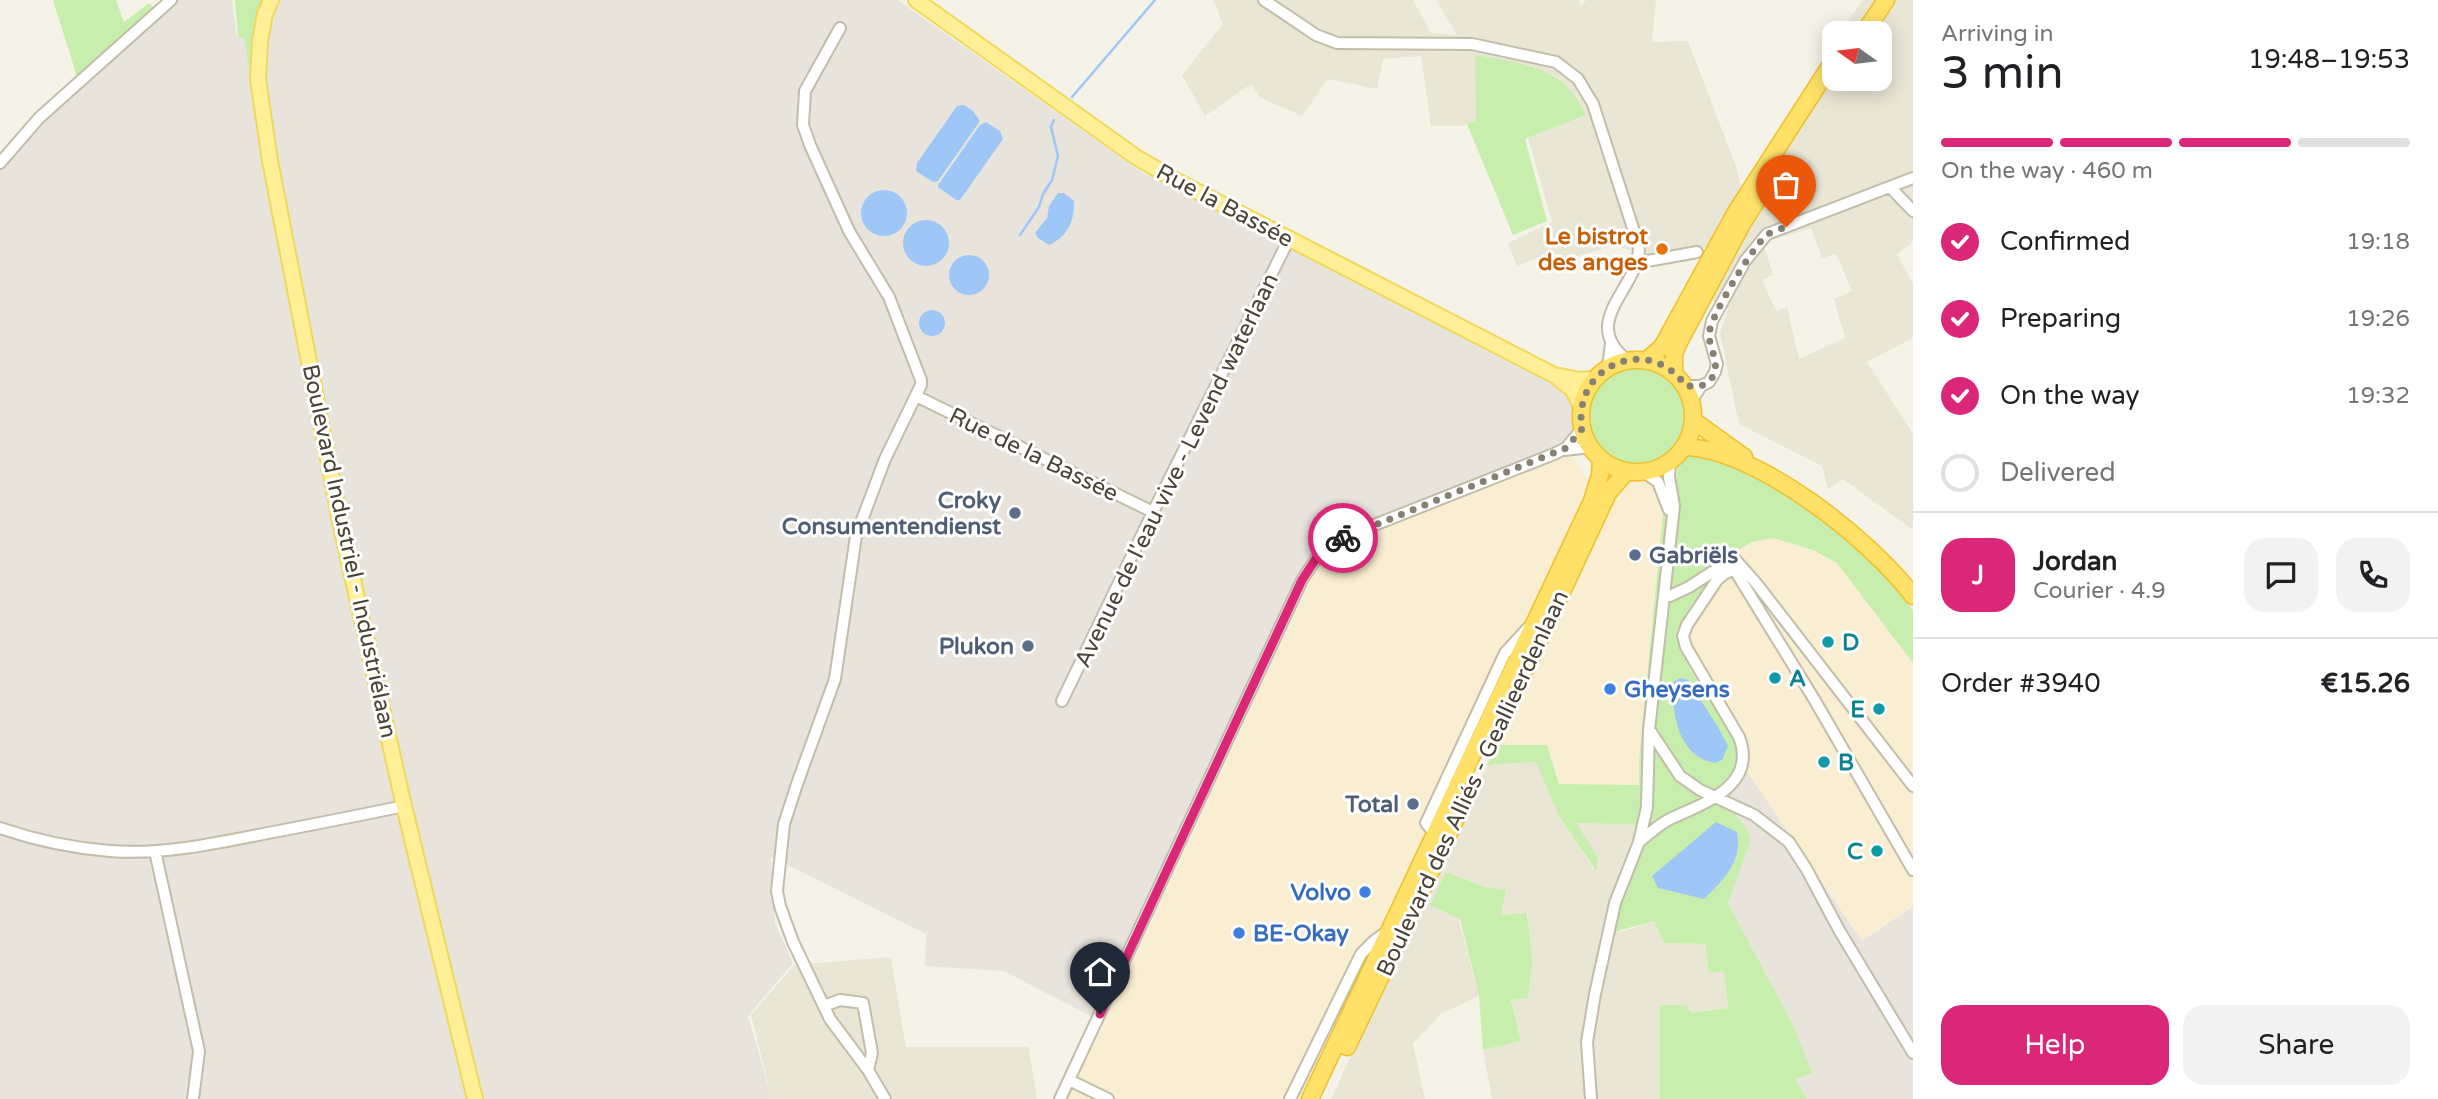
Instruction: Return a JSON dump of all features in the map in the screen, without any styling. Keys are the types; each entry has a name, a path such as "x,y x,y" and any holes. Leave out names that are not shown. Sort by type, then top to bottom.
{"highway":[{"path":"1860,21 1874,0"},
{"path":"1872,21 1886,0"},
{"path":"1647,360 1662,347 1736,212 1822,79"},
{"path":"1674,373 1674,354 1705,292 1742,224 1826,91"},
{"path":"1610,354 1627,360 1647,360 1674,373 1693,391 1694,421 1684,447 1670,462 1635,472 1612,467 1595,453 1582,429 1581,406 1610,354"},
{"path":"1694,421 1737,451 1759,471"},
{"path":"1684,447 1713,451 1759,471 1810,501 1842,524 1876,555 1913,596"},
{"name":"Boulevard des Alliés - Geallieerdenlaan","path":"1310,1099 1596,492 1600,475 1595,453"},
{"name":"Boulevard des Alliés - Geallieerdenlaan","path":"1322,1099 1603,504 1614,484 1635,472"}],"main road":[{"name":"Boulevard Industriel - Industriélaan","path":"271,0 265,14 260,41 258,79 270,161 342,531 404,806 475,1099"},
{"name":"Rue la Bassée","path":"916,0 1136,157 1227,209 1554,375 1573,390 1581,406"},
{"name":"Rue la Bassée","path":"1554,375 1594,380"}],"street":[{"path":"0,163 39,118 171,0"},
{"path":"1264,0 1316,35 1337,43 1472,44 1556,62 1578,79 1593,104 1638,242 1636,263 1609,317 1610,354"},
{"path":"840,28 805,91 803,125 849,231 889,297 921,380 885,459 856,536 835,679 797,784 781,844 777,891 793,942 830,1018 868,1070 885,1099"},
{"path":"1693,391 1713,377 1717,364 1709,336 1712,321 1745,261 1767,234 1913,178"},
{"path":"1890,187 1913,211"},
{"name":"Avenue de l'eau vive - Levend waterlaan","path":"1062,701 1289,240"},
{"path":"1636,263 1697,252"},
{"name":"Rue de la Bassée","path":"916,396 1153,512"},
{"path":"1559,452 1566,448 1582,429"},
{"path":"1060,1099 1302,580 1319,554 1349,535 1559,452 1575,447 1595,453"},
{"path":"1591,1099 1587,1042 1595,994 1615,903 1639,842 1647,807 1650,730 1674,506 1669,477 1670,462"},
{"path":"1635,472 1658,482 1663,489 1671,523"},
{"path":"1664,595 1680,592 1734,558 1913,870"},
{"path":"1737,566 1913,786"},
{"path":"1639,842 1669,820 1725,792 1742,764 1743,747 1686,647 1684,636 1687,625 1708,592 1724,574 1737,566"},
{"path":"1650,730 1680,776 1700,790 1754,815 1789,842 1913,1054"},
{"path":"0,828 56,844 110,851 155,851 234,840 404,806"},
{"path":"155,851 199,1051 193,1099"},
{"path":"1290,1099 1361,954 1388,931"},
{"path":"824,1006 840,1000 863,1003 872,1053 868,1070"},
{"path":"1069,1080 1108,1099"}],"shaded area":[{"path":"174,0 232,0 237,38 244,37 249,16 270,19 279,0 898,0 1143,173 1274,236 1563,384 1575,400 1573,434 1559,445 1342,533 1322,544 1312,554 1092,1017 1004,971 925,966 926,934 771,857 775,923 793,963 748,1016 772,1099 0,1099 0,167 27,134"},
{"path":"1213,0 1413,0 1431,33 1457,35 1436,0 1579,0 1581,5 1586,0 1656,0 1652,42 1688,41 1737,169 1742,192 1710,246 1653,258 1615,245 1562,261 1553,252 1517,266 1508,243 1552,222 1528,138 1586,115 1476,120 1463,126 1431,126 1421,56 1383,59 1377,89 1328,79 1302,116 1261,98 1251,84 1205,116 1182,75 1223,24"},
{"path":"1862,0 1913,0 1913,242 1897,254 1913,284 1913,338 1867,362 1913,434 1913,530 1843,479 1828,489 1822,466 1739,424 1720,333 1728,309 1709,299 1753,217 1742,187 1822,63 1822,91 1892,91 1892,21 1849,21","holes":["1811,228 1822,258 1836,254 1852,291 1834,299 1845,338 1799,359 1787,307 1776,311 1762,280 1773,275 1763,242"]},
{"path":"1566,448 1591,485 1418,857 1301,1099 1063,1099 1098,1037 1320,560 1343,544"},
{"path":"1628,480 1647,480 1654,486 1663,514 1639,759 1639,785 1559,784 1547,745 1496,745 1614,495"},
{"path":"1773,538 1813,550 1837,563 1913,663 1913,905 1862,940 1739,760 1680,646 1679,625 1710,579 1707,570 1752,542"},
{"path":"1739,760 1862,941 1913,906 1913,1099 1722,1099 1793,1025 1728,903 1751,841 1729,806"},
{"path":"1536,762 1559,816 1595,871 1598,857 1575,823 1647,825 1645,844 1625,889 1620,932 1654,921 1664,943 1706,944 1724,971 1728,1008 1690,1013 1660,1066 1660,1099 1492,1099 1483,1050 1521,1041 1511,999 1528,998 1528,913 1501,915 1506,890 1485,887 1446,872 1479,996 1441,1014 1413,1044 1425,1099 1331,1099 1487,765"},
{"path":"891,957 906,1047 1029,1047 1037,1099 772,1099 751,1015 794,965"}],"green space":[{"path":"53,0 116,0 124,22 149,3 157,10 78,80"},
{"path":"235,0 263,0 256,23 250,75 244,38 238,38"},
{"path":"1475,55 1526,65 1551,75 1571,91 1586,115 1525,139 1547,221 1513,235 1467,124 1476,120"},
{"path":"1637,368 1655,372 1671,382 1681,398 1685,416 1681,434 1671,450 1655,460 1637,464 1619,460 1603,450 1593,434 1589,416 1593,398 1603,382 1619,372"},
{"path":"1689,455 1714,457 1782,492 1828,523 1889,579 1913,610 1913,663 1837,563 1813,550 1773,538 1752,542 1707,569 1710,579 1688,610 1678,634 1689,667 1735,743 1739,760 1729,806 1747,829 1751,841 1728,903 1793,1025 1812,1073 1795,1079 1807,1099 1660,1099 1660,1005 1686,1005 1691,1013 1728,1008 1724,971 1709,973 1705,944 1664,943 1654,921 1614,932 1625,889 1645,844 1647,825 1576,823 1598,857 1596,871 1559,816 1536,762 1487,765 1496,745 1547,745 1559,784 1639,785 1639,760 1663,514 1654,486 1676,480 1678,465"},
{"path":"1446,872 1485,887 1506,890 1501,915 1527,913 1532,960 1528,998 1511,1000 1521,1041 1483,1050 1479,996 1460,919 1430,905"}],"water":[{"path":"964,105 972,110 980,121 938,181 933,182 916,171 917,163 957,106"},
{"path":"986,122 1000,131 1003,139 960,200 956,200 938,185 980,125"},
{"path":"884,190 900,197 907,213 900,229 884,236 868,229 861,213 868,197"},
{"path":"1058,193 1064,193 1074,201 1073,215 1069,228 1061,238 1049,245 1035,233 1047,218 1049,206"},
{"path":"926,220 942,227 949,243 942,259 926,266 910,259 903,243 910,227"},
{"path":"969,255 983,261 989,275 983,289 969,295 955,289 949,275 955,261"},
{"path":"932,310 941,314 945,323 941,332 932,336 923,332 919,323 923,314"},
{"path":"1681,678 1688,680 1728,746 1722,760 1715,763 1703,759 1685,743 1676,720 1673,694 1673,682"},
{"path":"1716,822 1737,832 1738,842 1730,870 1718,885 1704,899 1658,888 1652,876"}],"waterway":[{"path":"1072,97 1155,0"},
{"path":"1020,235 1039,207 1052,180 1058,156 1051,127 1054,120"}],"way so far":[{"path":"1343,538 1566,448 1582,429 1581,406 1586,391 1601,373 1617,363 1639,359 1654,362 1674,373 1686,386 1701,386 1709,382 1716,372 1717,364 1709,336 1712,321 1756,246 1767,234 1786,227"}],"place":[{"name":"Le bistrot des anges","path":"1662,249"},
{"name":"Croky Consumentendienst","path":"1015,513"},
{"name":"Gabriëls","path":"1635,555"},
{"name":"D","path":"1828,642"},
{"name":"Plukon","path":"1028,646"},
{"name":"A","path":"1775,678"},
{"name":"Gheysens","path":"1610,689"},
{"name":"E","path":"1879,709"},
{"name":"B","path":"1824,762"},
{"name":"Total","path":"1413,804"},
{"name":"C","path":"1877,851"},
{"name":"Volvo","path":"1365,892"},
{"name":"BE-Okay","path":"1239,933"}],"route":[{"path":"1100,1014 1302,580 1319,554 1343,538"}]}
